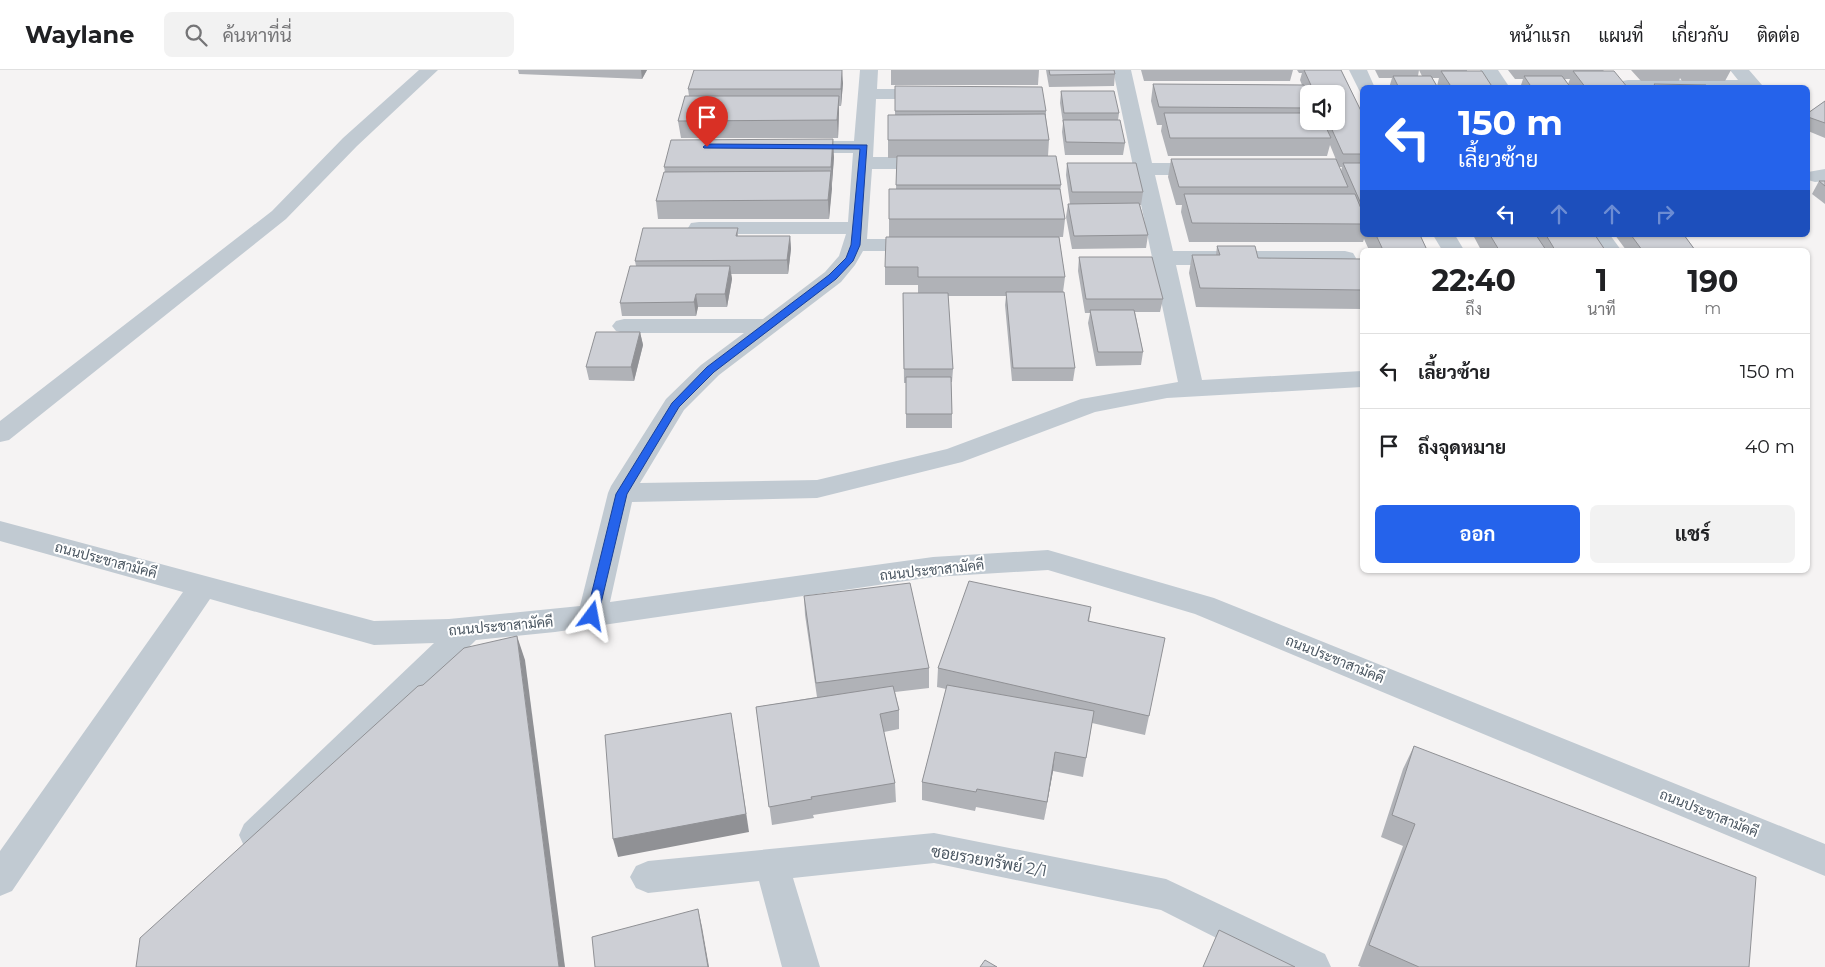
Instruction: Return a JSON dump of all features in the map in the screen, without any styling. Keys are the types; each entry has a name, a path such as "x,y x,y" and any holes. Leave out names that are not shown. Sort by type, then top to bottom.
{"street":[{"path":"0,434 279,215 350,142 429,70"},
{"path":"1122,70 1138,96 1144,169 1192,389"},
{"path":"1358,70 1365,85"},
{"path":"1489,70 1499,85"},
{"path":"1616,70 1628,85"},
{"path":"1739,70 1753,85"},
{"path":"592,616 621,494 675,405 710,370 833,277 850,259 857,237 864,155 864,80 945,94"},
{"path":"776,147 949,163"},
{"path":"1144,169 1223,169"},
{"path":"679,228 857,237 945,245"},
{"path":"1445,237 1452,248"},
{"path":"1600,237 1609,248"},
{"path":"1163,258 1344,258"},
{"path":"624,326 767,326"},
{"path":"621,494 817,489 953,456 1090,405 1167,390 1360,379"},
{"name":"ถนนประชาสามัคคี","path":"0,531 374,633 468,629 592,616 933,567 1048,560 1204,606 1825,860"},
{"path":"0,880 203,586"},
{"path":"234,856 468,629"},
{"name":"ซอยรวยทรัพย์ 2/1","path":"648,877 934,848 1166,895 1312,967"},
{"path":"772,865 801,967"}],"building":[{"path":"694,70 842,70 841,89 688,89"},
{"path":"1049,70 1114,70 1115,74 1050,75"},
{"path":"1304,70 1341,70 1360,109 1360,154 1343,154 1332,130 1345,130 1345,85 1311,85"},
{"path":"1441,71 1482,71 1491,85 1450,85"},
{"path":"1573,71 1614,71 1626,85 1584,85"},
{"path":"1393,76 1431,76 1436,85 1398,85"},
{"path":"1524,76 1562,76 1569,85 1530,85"},
{"path":"1153,84 1304,85 1300,85 1300,108 1159,107"},
{"path":"1654,84 1706,85 1655,85"},
{"path":"895,86 1042,87 1046,111 895,111"},
{"path":"1061,91 1114,91 1119,113 1064,113"},
{"path":"685,96 839,96 837,120 678,121"},
{"path":"1825,101 1825,123 1810,118 1810,112"},
{"path":"1164,113 1300,113 1300,130 1327,130 1331,138 1170,138"},
{"path":"1045,114 1049,140 888,140 888,115"},
{"path":"1063,120 1120,120 1125,143 1066,142"},
{"path":"833,139 831,167 664,167 671,140"},
{"path":"897,156 1056,156 1061,185 896,185"},
{"path":"1171,159 1336,159 1348,187 1179,187"},
{"path":"1067,163 1136,163 1143,192 1072,192"},
{"path":"1343,163 1360,163 1360,201"},
{"path":"831,171 828,200 656,201 664,172"},
{"path":"889,189 1060,189 1065,219 889,219"},
{"path":"1184,194 1355,194 1360,206 1360,224 1192,223"},
{"path":"1139,203 1148,235 1074,236 1068,204"},
{"path":"643,228 738,228 736,236 790,236 787,260 635,261"},
{"path":"886,237 1059,237 1065,277 918,277 918,267 885,267"},
{"path":"1377,237 1421,237 1426,248 1382,248"},
{"path":"1491,237 1537,237 1545,248 1498,248"},
{"path":"1547,237 1596,237 1604,248 1554,248"},
{"path":"1632,237 1685,237 1694,248 1641,248"},
{"path":"1217,246 1255,246 1258,258 1360,259 1360,290 1200,288 1192,255 1220,255"},
{"path":"1079,257 1152,257 1163,299 1086,299"},
{"path":"630,266 730,266 725,294 696,294 694,302 620,303"},
{"path":"1006,292 1064,292 1075,368 1013,368"},
{"path":"903,293 948,293 953,369 904,369"},
{"path":"1090,310 1134,310 1143,352 1098,352"},
{"path":"596,332 640,332 631,367 586,367"},
{"path":"906,377 951,377 952,414 906,414"},
{"path":"969,581 1091,607 1088,621 1165,638 1149,716 938,668"},
{"path":"910,583 929,668 816,683 804,596"},
{"path":"517,636 559,967 136,967 140,938 418,686 423,685 464,648"},
{"path":"947,685 1094,711 1086,758 1055,752 1047,802 977,789 976,792 922,782"},
{"path":"893,686 899,710 880,714 895,783 811,797 812,799 769,807 756,707"},
{"path":"731,713 746,814 613,839 605,735"},
{"path":"1414,746 1756,877 1749,967 1419,967 1369,945 1415,824 1392,815"},
{"path":"698,909 708,967 595,967 592,937"},
{"path":"1219,930 1295,967 1203,967"},
{"path":"985,960 997,967 980,967"}],"route":[{"path":"592,616 621,494 675,405 710,370 833,277 850,259 856,245 864,147 707,147"}]}
